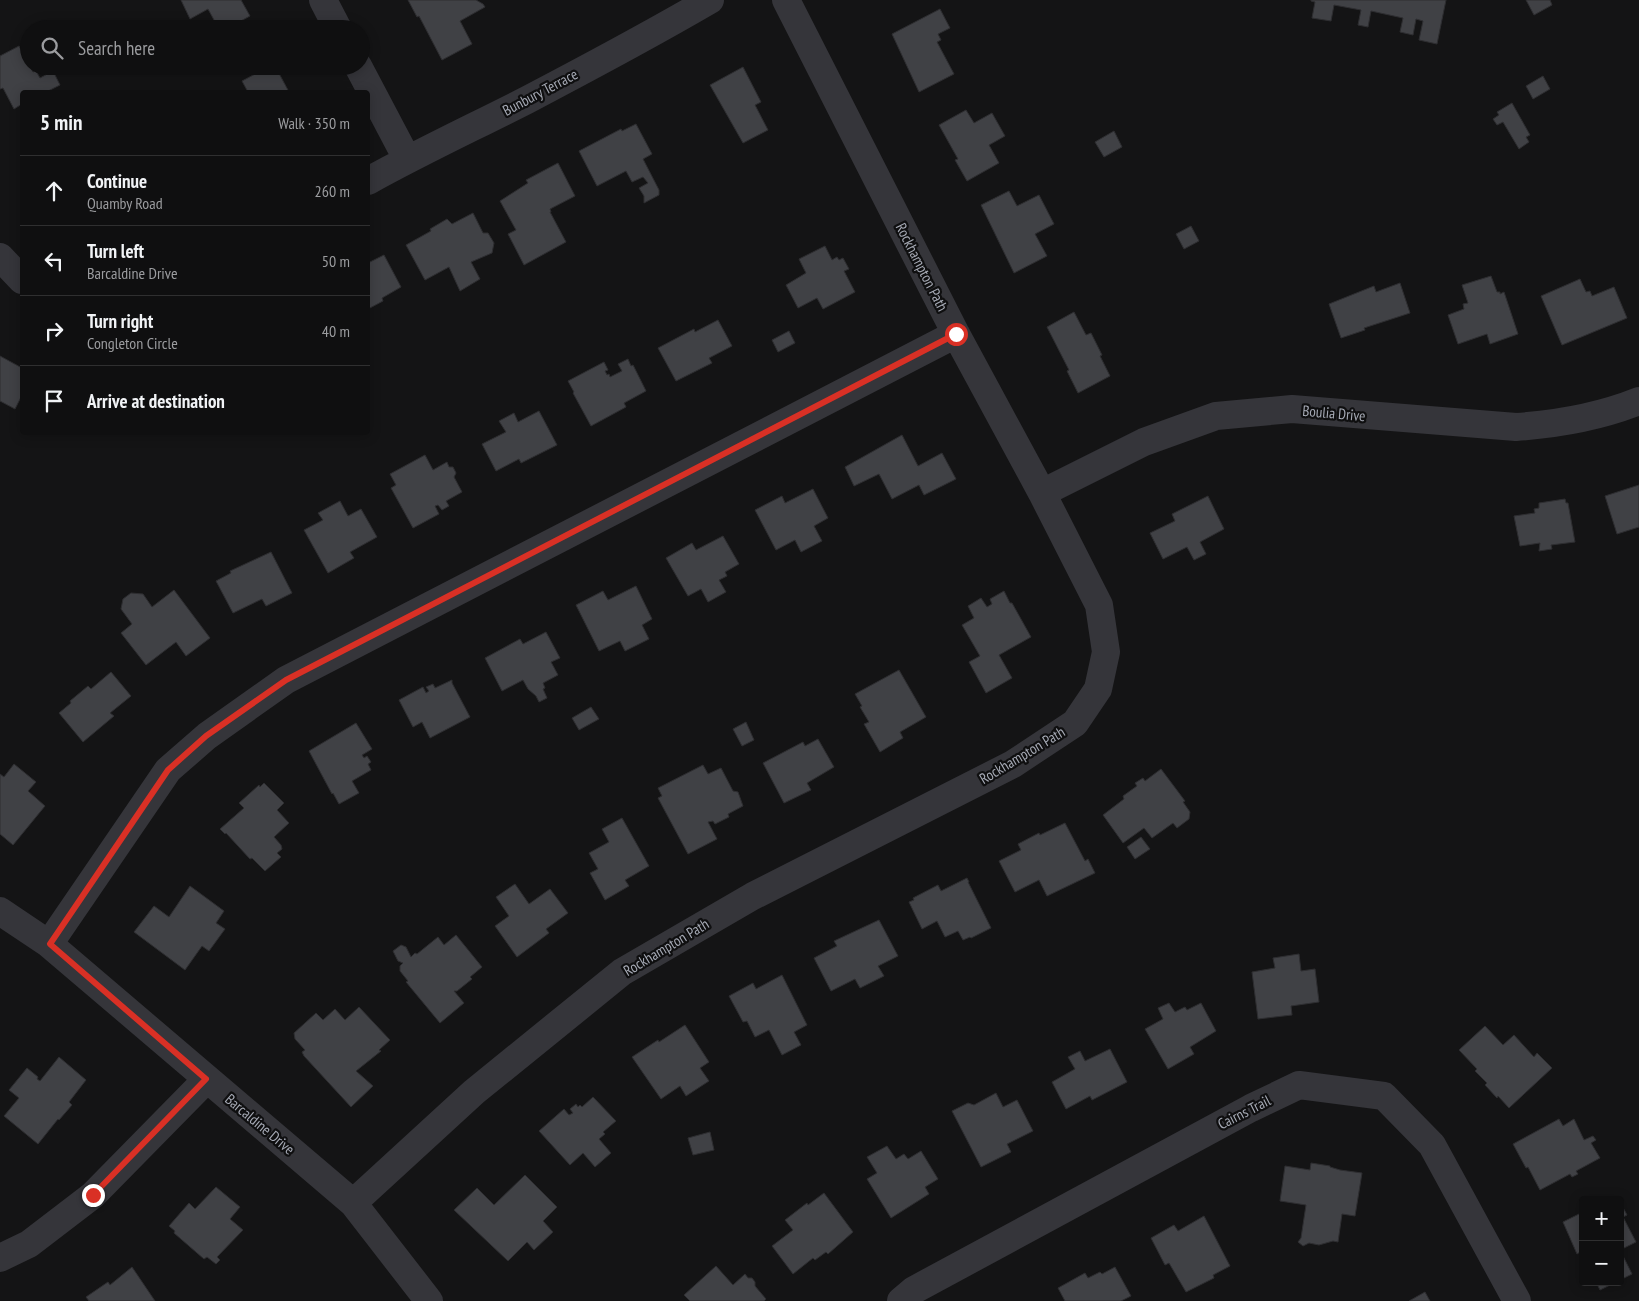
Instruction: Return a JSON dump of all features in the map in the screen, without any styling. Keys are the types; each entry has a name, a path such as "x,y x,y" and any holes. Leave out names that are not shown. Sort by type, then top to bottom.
{"street":[{"path":"323,0 333,20"},
{"name":"Bunbury Terrace","path":"370,180 407,159 526,100 710,0"},
{"name":"Rockhampton Path","path":"353,1203 474,1092 622,972 753,896 1013,764 1075,723 1098,689 1106,652 1099,605 1042,493 956,334 786,0"},
{"path":"363,75 407,159"},
{"path":"0,257 20,278"},
{"path":"50,944 168,770 206,736 286,680 956,334"},
{"name":"Boulia Drive","path":"1042,493 1144,442 1216,416 1292,409 1516,427 1553,425 1619,409 1639,401"},
{"name":"Barcaldine Drive","path":"0,911 50,944 353,1203 429,1301"},
{"path":"0,1258 29,1244 93,1195 206,1079"},
{"name":"Cairns Trail","path":"900,1301 914,1290 1242,1112 1299,1085 1384,1096 1432,1145 1517,1301"}],"building":[{"path":"181,0 241,0 250,16 243,20 214,20 208,9 190,19"},
{"path":"408,0 476,0 483,4 485,7 460,21 472,44 442,60 419,16 417,17"},
{"path":"1311,0 1446,0 1437,44 1419,40 1423,21 1416,19 1413,35 1400,32 1403,18 1371,11 1368,27 1358,25 1361,10 1334,5 1331,21 1312,18 1315,2"},
{"path":"1526,0 1550,0 1552,5 1534,15"},
{"path":"940,9 950,28 938,34 941,40 937,42 954,74 919,92 892,34"},
{"path":"19,46 20,75 38,75 40,78 46,75 55,75 60,85 50,90 20,90 20,105 14,109 3,88 0,89 0,56"},
{"path":"743,67 761,102 755,105 768,130 743,143 710,85"},
{"path":"253,75 280,75 288,90 247,90 242,81"},
{"path":"1543,76 1550,89 1533,99 1526,86"},
{"path":"1512,103 1530,135 1526,137 1529,142 1519,149 1503,122 1497,125 1493,119 1499,115 1497,112"},
{"path":"966,110 974,123 992,113 1005,136 989,145 999,163 967,181 955,160 958,159 939,125"},
{"path":"636,124 652,154 643,159 659,190 659,195 644,203 644,196 639,188 648,183 643,177 632,182 626,171 597,186 579,151 621,129 622,131"},
{"path":"1114,131 1122,147 1104,157 1095,142"},
{"path":"558,163 575,196 550,209 566,242 524,265 508,234 516,230 500,201 528,183 526,180"},
{"path":"1009,191 1017,206 1039,195 1054,224 1035,234 1047,256 1014,273 981,205"},
{"path":"473,213 483,233 488,233 494,243 492,253 471,262 480,279 460,291 449,267 425,280 406,245 431,231 430,229 447,219 452,224"},
{"path":"1191,226 1199,241 1184,249 1176,234"},
{"path":"825,246 832,260 837,257 839,260 843,258 849,269 844,271 855,292 823,309 817,298 798,308 786,285 806,273 799,259"},
{"path":"384,255 401,287 382,298 383,301 370,308 370,262"},
{"path":"1491,276 1497,292 1500,292 1500,294 1504,292 1518,334 1490,344 1487,334 1458,344 1448,315 1464,309 1463,304 1468,303 1462,285"},
{"path":"1580,279 1586,292 1590,291 1592,296 1614,287 1627,318 1562,345 1541,296"},
{"path":"1400,283 1410,313 1364,328 1365,330 1341,338 1329,304 1374,286 1376,292"},
{"path":"1074,312 1086,335 1091,333 1110,376 1078,393 1067,371 1069,370 1047,327"},
{"path":"718,320 732,346 709,358 712,363 676,381 658,348 694,329 695,332"},
{"path":"789,331 795,343 778,352 772,340"},
{"path":"0,356 20,367 20,399 15,409 0,401"},
{"path":"628,359 646,391 624,403 626,407 591,426 568,381 604,362 608,370 605,371 610,377 622,371 618,364"},
{"path":"539,411 557,445 521,463 519,459 496,471 482,444 506,432 499,421 514,413 518,422"},
{"path":"902,435 918,466 942,453 956,479 924,495 919,485 892,499 879,474 854,486 845,467"},
{"path":"425,455 433,470 447,462 449,467 453,467 456,473 454,477 462,492 446,501 449,506 442,510 438,505 435,506 439,514 413,528 391,488 396,485 390,474"},
{"path":"1639,485 1639,527 1617,534 1605,496"},
{"path":"813,489 828,518 814,526 822,541 801,552 795,540 776,550 755,510 782,496 785,503"},
{"path":"1208,496 1224,529 1200,542 1206,554 1194,560 1187,547 1163,559 1150,533 1175,521 1172,514"},
{"path":"1565,499 1566,503 1568,503 1575,542 1551,545 1552,549 1539,551 1540,543 1520,546 1514,516 1535,513 1534,509 1539,508 1539,503"},
{"path":"340,501 348,516 361,509 377,537 350,552 354,558 328,573 304,530 323,520 318,513"},
{"path":"723,536 739,564 725,572 727,576 719,580 726,592 708,602 701,589 688,596 666,558 692,543 696,550"},
{"path":"271,552 292,593 266,606 262,599 233,613 216,581 231,573 230,571"},
{"path":"636,586 652,619 642,625 649,639 625,651 620,641 599,651 576,605 603,591 608,600"},
{"path":"174,590 210,638 186,656 176,642 146,665 121,633 132,624 121,609 123,599 131,593 143,594 152,607"},
{"path":"1004,591 1031,637 999,655 1012,678 986,693 969,662 980,656 962,625 974,618 968,606 981,598 987,607 992,604 990,599"},
{"path":"546,632 560,658 551,662 558,675 543,683 545,688 543,689 547,698 539,702 523,680 502,691 485,658 520,639 523,644"},
{"path":"899,670 926,717 900,732 903,738 880,752 864,724 869,722 855,694"},
{"path":"111,672 131,696 110,713 114,716 83,742 59,713 88,686 91,689"},
{"path":"452,680 470,717 430,738 422,722 413,727 399,700 423,687 426,693 429,691 426,687 433,684 435,688"},
{"path":"591,707 599,719 579,730 572,718"},
{"path":"746,722 754,740 742,746 733,729"},
{"path":"356,723 372,749 362,755 364,758 367,756 371,762 368,764 371,770 352,781 359,793 339,804 309,751"},
{"path":"818,739 834,767 807,783 811,790 784,803 763,763 803,742 805,746"},
{"path":"14,764 36,782 28,791 45,806 13,845 0,834 0,774 4,777"},
{"path":"703,765 708,774 721,768 733,791 738,792 743,806 728,814 729,817 715,824 713,821 708,822 717,839 688,854 658,798 662,796 658,788"},
{"path":"1161,769 1185,801 1183,802 1190,812 1189,819 1177,828 1173,823 1152,838 1144,828 1123,843 1103,815 1137,786 1135,783 1143,778 1145,781"},
{"path":"264,783 284,803 277,810 289,823 274,837 281,845 282,849 277,853 281,857 265,871 220,829 244,808 239,803 259,785 260,787"},
{"path":"622,818 649,866 625,880 629,886 605,900 590,873 598,869 589,853 609,842 602,829"},
{"path":"1065,823 1085,861 1088,859 1095,873 1047,896 1039,880 1015,892 999,861 1021,850 1018,844"},
{"path":"1141,837 1150,849 1135,859 1127,847"},
{"path":"967,878 991,928 963,940 958,931 945,937 937,921 922,929 909,902 938,885 941,891"},
{"path":"515,884 529,904 550,889 568,913 546,929 549,933 517,957 495,926 509,916 496,897"},
{"path":"190,886 224,911 216,923 225,929 209,951 202,946 185,970 134,932 154,906 169,917"},
{"path":"879,920 898,956 878,966 884,976 860,988 855,979 831,991 814,958 837,946 834,941"},
{"path":"456,935 482,967 470,977 472,979 457,991 454,991 464,1003 440,1023 406,982 408,981 400,971 400,966 403,963 398,961 393,951 401,945 406,947 411,957 438,937 444,945"},
{"path":"1299,954 1301,971 1315,969 1319,1002 1291,1006 1292,1015 1258,1019 1252,972 1275,968 1273,958"},
{"path":"782,975 807,1025 794,1032 801,1045 782,1055 769,1030 755,1037 747,1021 743,1022 729,996 753,983 756,989"},
{"path":"1169,1003 1175,1012 1185,1007 1187,1010 1201,1003 1216,1031 1190,1047 1194,1054 1168,1069 1145,1029 1163,1019 1158,1008"},
{"path":"359,1007 390,1040 379,1050 381,1051 356,1071 373,1086 351,1107 304,1056 302,1052 305,1050 295,1039 294,1033 316,1013 323,1020 335,1009 345,1020"},
{"path":"685,1025 709,1062 700,1068 709,1081 686,1096 680,1086 661,1099 632,1057"},
{"path":"1485,1026 1503,1045 1514,1035 1534,1057 1537,1053 1552,1068 1509,1108 1485,1085 1487,1083 1475,1071 1477,1069 1459,1050"},
{"path":"1110,1049 1127,1082 1092,1100 1090,1096 1066,1109 1052,1082 1075,1069 1068,1057 1080,1051 1085,1061"},
{"path":"59,1057 86,1080 69,1102 72,1105 38,1144 4,1116 19,1098 9,1090 27,1068 40,1081"},
{"path":"996,1093 1003,1107 1017,1100 1033,1131 1007,1144 1011,1152 981,1167 952,1111 968,1103 974,1105"},
{"path":"593,1097 616,1121 603,1132 605,1134 599,1139 611,1153 595,1167 583,1153 570,1165 539,1131 564,1109 569,1115 573,1113 570,1109 576,1104 578,1107 580,1105 582,1107"},
{"path":"1559,1119 1563,1126 1574,1119 1584,1140 1593,1136 1596,1140 1591,1143 1600,1158 1576,1171 1578,1174 1572,1177 1570,1174 1540,1190 1513,1144"},
{"path":"710,1132 714,1150 693,1155 688,1138"},
{"path":"887,1146 896,1159 904,1154 908,1159 921,1151 938,1179 925,1187 929,1194 891,1218 867,1179 877,1173 867,1157"},
{"path":"1311,1163 1362,1173 1355,1216 1342,1214 1338,1242 1333,1241 1319,1245 1309,1243 1303,1246 1298,1242 1301,1238 1306,1205 1280,1201 1285,1166 1310,1170"},
{"path":"525,1175 557,1207 543,1221 553,1232 534,1250 527,1242 508,1261 454,1210 477,1188 494,1205"},
{"path":"216,1187 240,1207 230,1219 243,1230 217,1257 220,1260 216,1264 207,1257 204,1259 174,1233 175,1231 169,1226 189,1203 195,1209"},
{"path":"824,1193 853,1232 828,1254 826,1252 815,1260 813,1258 793,1274 772,1246 793,1230 785,1220"},
{"path":"1579,1214 1579,1253 1577,1254 1563,1222"},
{"path":"1204,1216 1230,1266 1213,1275 1214,1278 1186,1292 1169,1263 1165,1265 1151,1238 1174,1225 1178,1231"},
{"path":"1624,1219 1636,1242 1624,1248"},
{"path":"1624,1258 1632,1274 1624,1278"},
{"path":"716,1266 733,1285 745,1274 748,1278 752,1278 755,1286 766,1299 764,1301 690,1301 684,1295"},
{"path":"132,1267 155,1301 89,1301 86,1297 108,1282 110,1285"},
{"path":"1115,1267 1131,1296 1121,1301 1065,1301 1058,1288 1085,1273 1088,1278 1100,1272 1102,1274"},
{"path":"1598,1286 1608,1286 1600,1290"},
{"path":"1425,1292 1430,1301 1409,1301"}],"route":[{"path":"93,1195 206,1079 50,944 168,770 206,736 286,680 956,334"}]}
